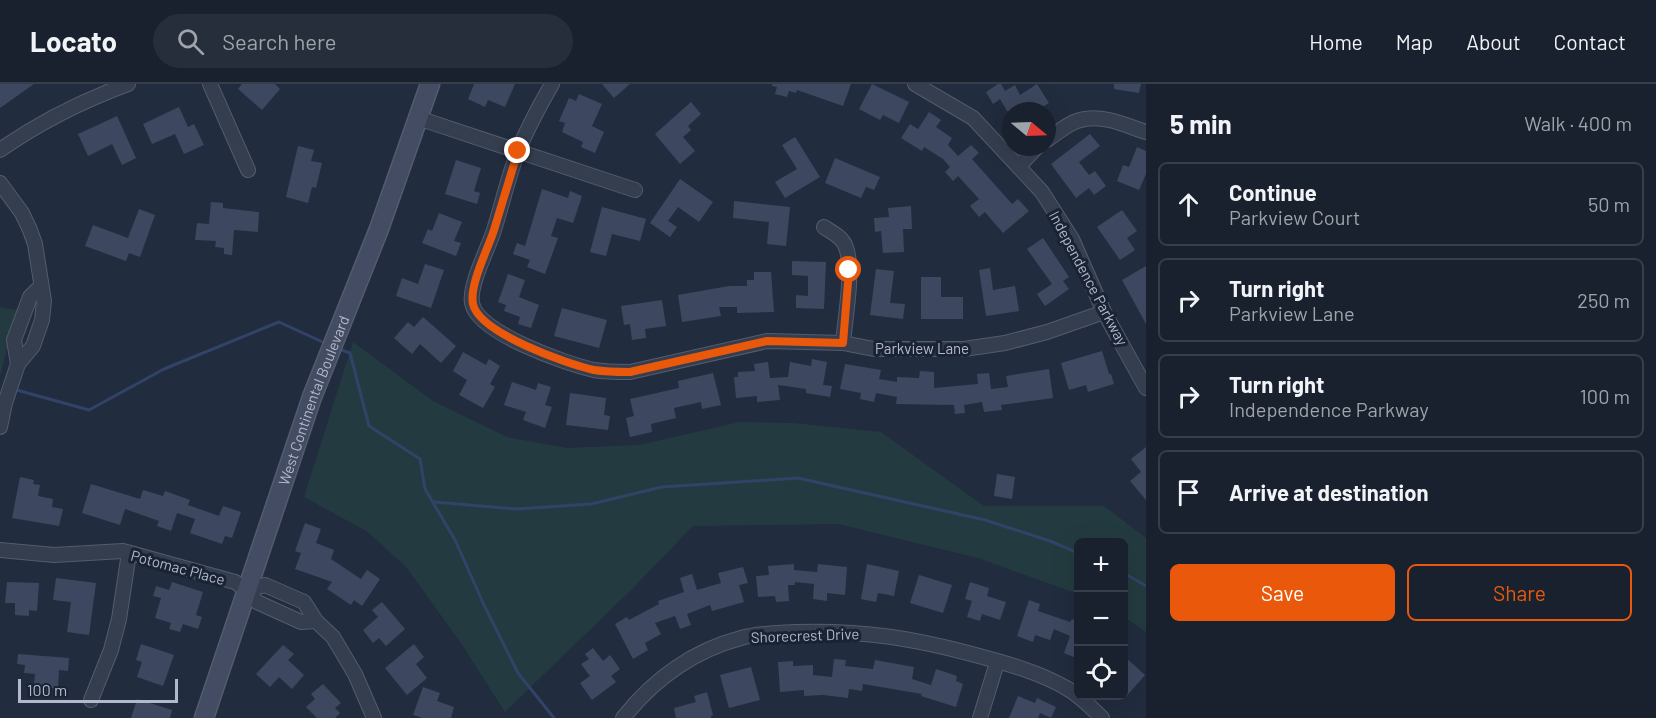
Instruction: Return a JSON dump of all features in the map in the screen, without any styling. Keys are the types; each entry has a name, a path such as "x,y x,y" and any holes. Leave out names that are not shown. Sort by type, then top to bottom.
{"main road":[{"name":"West Continental Boulevard","path":"204,718 316,386 379,229 430,84"}],"street":[{"path":"0,150 57,114 128,84"},
{"path":"210,84 248,170"},
{"path":"518,151 552,84"},
{"name":"Independence Parkway","path":"915,84 973,118 1042,192 1072,239 1104,312 1146,387"},
{"path":"418,118 635,190"},
{"path":"1056,133 1085,119 1101,118 1146,132"},
{"name":"Parkview Lane","path":"518,151 494,232 475,284 472,303 476,312 494,328 519,343 568,363 611,372 630,372 767,341 843,343 874,350 963,349 1005,343 1047,332 1104,312"},
{"path":"1019,166 1028,156"},
{"path":"0,183 22,213 30,230 44,301 42,320 33,346 18,364 0,427"},
{"path":"824,227 840,238 847,254 849,270 843,343"},
{"path":"18,364 14,340 30,297 41,286"},
{"name":"Potomac Place","path":"0,550 54,555 123,551 235,582 247,590"},
{"path":"92,700 111,650 119,620 129,553"},
{"path":"316,621 301,622 257,602 247,590 265,585 304,602 316,621 333,637 355,674 374,718"},
{"name":"Shorecrest Drive","path":"623,718 660,679 681,663 713,647 744,637 771,633 834,631 871,633 930,643 1022,669 1069,689 1102,718"},
{"path":"980,718 996,666 1000,662"}],"green space":[{"path":"0,307 17,310 0,376"},
{"path":"353,342 433,401 507,437 567,448 639,445 740,422 793,423 881,432 984,506 1104,506 1146,538 1146,632 1128,620 1128,538 1074,538 1074,593 978,558 838,524 693,526 632,589 505,712 463,646 407,568 368,532 304,497"}],"building":[{"path":"0,84 34,84 0,108"},
{"path":"242,84 275,84 280,89 262,110 238,89"},
{"path":"474,84 515,84 505,107 488,100 485,107 468,99"},
{"path":"602,84 630,84 614,98"},
{"path":"772,84 851,84 843,106 797,90 796,93 789,91 787,97 775,94 777,87"},
{"path":"872,84 909,102 899,123 883,115 880,120 859,109"},
{"path":"998,84 1001,84 1005,91 1015,85 1020,95 1037,84 1048,102 1002,102 1000,99 993,104 986,92"},
{"path":"1114,84 1141,84 1139,93 1114,89"},
{"path":"579,94 602,104 592,126 604,132 595,153 581,147 583,142 562,132 565,123 559,121 569,98 576,101"},
{"path":"691,102 701,114 688,126 691,130 683,137 695,151 680,164 655,134"},
{"path":"179,107 188,127 194,124 204,145 184,154 175,134 152,144 143,124"},
{"path":"929,112 941,120 936,127 952,138 948,145 958,156 971,145 979,153 972,159 1012,204 1018,199 1029,211 1003,233 985,212 979,217 970,206 979,199 958,176 953,181 945,172 950,167 943,159 924,147 922,151 901,138 910,124 918,129"},
{"path":"117,116 136,158 122,165 112,144 88,156 78,134"},
{"path":"1090,134 1100,146 1079,162 1089,175 1095,171 1106,186 1094,195 1089,188 1076,198 1051,164"},
{"path":"795,137 820,177 785,198 775,182 797,169 782,145"},
{"path":"298,146 314,150 311,161 322,163 316,188 312,187 308,203 286,197"},
{"path":"1137,147 1146,151 1146,174 1139,190 1117,181 1123,165 1129,167"},
{"path":"835,158 880,177 874,190 866,187 861,198 825,183"},
{"path":"456,160 481,168 474,191 480,193 477,204 445,194"},
{"path":"680,179 713,202 699,222 678,207 668,221 677,227 670,237 650,223"},
{"path":"542,189 568,198 570,191 582,196 573,223 557,218 551,236 558,238 545,274 527,267 530,260 513,254 517,243 525,246"},
{"path":"734,201 790,207 786,246 767,244 769,222 733,218"},
{"path":"211,202 223,203 223,208 259,212 258,232 234,230 232,255 224,254 224,248 215,247 216,241 195,240 197,223 209,224"},
{"path":"911,206 912,229 903,229 904,252 883,253 881,231 875,232 874,218 889,217 888,208"},
{"path":"602,207 646,219 640,241 612,234 606,256 590,252"},
{"path":"139,209 155,215 140,257 129,253 126,261 85,246 93,225 128,238"},
{"path":"1122,210 1137,231 1127,238 1135,250 1120,260 1097,227"},
{"path":"439,213 462,222 454,241 461,243 456,256 422,243 428,229 432,231"},
{"path":"1043,238 1069,277 1063,281 1069,289 1045,306 1037,294 1052,284 1027,249"},
{"path":"792,261 826,262 824,309 796,308 796,295 808,296 808,276 792,275"},
{"path":"425,264 444,270 431,308 396,296 402,278 418,284"},
{"path":"1146,266 1146,324 1122,280"},
{"path":"990,268 993,290 1015,286 1019,311 986,316 979,270"},
{"path":"876,269 894,271 890,303 905,304 903,319 870,315"},
{"path":"754,272 771,272 774,312 737,313 737,307 719,307 721,316 682,322 678,295 729,286 747,286 747,280 754,280"},
{"path":"508,274 525,280 519,297 539,305 531,328 518,324 520,317 504,311 506,305 498,302"},
{"path":"921,277 941,277 941,297 963,297 963,319 921,319"},
{"path":"662,300 666,326 645,329 646,338 632,340 630,324 624,325 621,306"},
{"path":"562,308 607,320 599,348 554,336"},
{"path":"423,317 456,346 441,363 420,344 412,354 394,338 408,322 414,327"},
{"path":"1102,351 1114,384 1088,392 1086,385 1069,390 1061,363"},
{"path":"463,352 486,365 489,359 500,366 490,384 495,387 483,408 459,395 467,380 453,371"},
{"path":"812,359 827,362 823,385 832,386 830,397 806,393 806,389 778,385 780,400 757,402 757,396 736,398 734,377 738,377 738,372 755,371 754,364 768,362 770,378 788,377 790,362 811,366"},
{"path":"845,364 881,370 879,379 897,382 897,377 919,378 920,371 934,372 934,388 978,384 977,374 989,373 991,389 1008,387 1006,376 1049,369 1053,398 1001,405 1002,410 984,412 982,402 964,405 965,413 955,414 954,405 896,404 897,397 876,393 874,402 860,399 861,393 840,389"},
{"path":"713,373 721,405 702,409 701,402 674,408 676,418 651,424 652,432 630,437 626,418 634,416 630,399 679,388 678,381"},
{"path":"512,382 536,390 538,383 551,387 545,405 552,407 545,428 523,420 526,412 504,405"},
{"path":"570,393 606,398 604,415 610,416 608,430 566,425"},
{"path":"1146,447 1146,500 1130,481 1141,472 1131,459"},
{"path":"997,474 1015,477 1012,499 994,496"},
{"path":"20,477 34,480 33,484 40,485 38,496 53,499 52,507 63,509 59,526 12,518"},
{"path":"91,484 140,499 143,490 163,496 165,491 190,500 188,505 219,516 223,506 241,512 232,538 225,536 222,544 190,533 195,519 177,513 171,531 157,526 159,521 125,509 120,525 82,513"},
{"path":"305,523 321,529 316,543 334,550 331,559 361,579 367,570 380,579 362,606 354,600 351,605 327,589 332,582 295,569 301,553 295,551"},
{"path":"794,564 794,570 817,572 818,564 847,567 845,595 827,593 827,601 813,599 814,584 795,582 795,585 788,585 789,601 776,602 775,596 758,597 756,576 769,575 768,566"},
{"path":"867,564 899,571 894,596 878,593 876,602 861,599"},
{"path":"743,567 748,583 739,585 744,602 712,611 710,605 687,614 691,625 680,629 675,616 655,623 661,634 645,643 648,650 633,659 615,624 627,617 629,620 659,604 658,601 684,592 680,578 692,574 697,590 721,583 718,573"},
{"path":"919,575 952,585 943,613 910,603"},
{"path":"56,578 96,583 89,635 67,632 71,602 53,600"},
{"path":"7,582 39,583 37,611 29,610 29,616 15,615 15,603 5,603"},
{"path":"172,582 203,592 196,615 202,617 198,629 183,624 180,632 169,629 171,623 155,618 161,598 153,596 156,586 169,590"},
{"path":"970,582 989,588 987,596 1006,602 1000,620 982,614 980,621 967,617 972,601 965,599"},
{"path":"1029,600 1040,604 1038,611 1070,622 1074,620 1074,657 1064,653 1070,636 1054,629 1050,640 1035,635 1033,642 1017,636"},
{"path":"382,602 405,629 386,646 379,638 373,643 363,630 378,617 372,610"},
{"path":"141,644 174,655 163,686 137,677 142,662 136,660"},
{"path":"414,644 424,657 416,664 427,678 407,695 385,668"},
{"path":"283,645 294,654 288,660 304,675 292,689 279,677 270,687 256,674"},
{"path":"593,648 603,661 610,655 620,669 611,676 616,682 592,700 580,683 590,676 581,664 589,659 585,654"},
{"path":"18,654 69,658 68,671 59,670 58,689 50,688 50,694 33,693 35,674 24,673 25,665 17,664"},
{"path":"834,659 846,660 845,666 873,669 875,660 914,667 912,679 931,685 936,669 957,676 956,681 963,684 956,707 921,696 922,694 863,684 862,691 849,689 848,698 823,695 804,696 804,690 780,692 778,662 793,661 793,666 813,665 813,675 832,677"},
{"path":"1128,660 1145,675 1128,694"},
{"path":"751,667 760,700 729,708 720,675"},
{"path":"323,684 341,703 335,708 340,713 335,718 317,718 306,707 315,699 311,694"},
{"path":"423,687 440,693 437,701 454,707 451,718 423,718 413,715"},
{"path":"707,692 713,715 711,718 676,718 674,708 696,702 694,696"},
{"path":"1018,696 1035,703 1037,698 1056,707 1051,718 1040,713 1038,718 1009,718"},
{"path":"137,699 172,710 170,718 131,718"}],"waterway":[{"path":"13,389 89,410 164,369 279,322 327,344"},
{"path":"339,349 350,353 369,426 420,459 425,489 455,540 518,673 554,718"},
{"path":"434,502 517,509 591,504 662,487 798,478 985,520 1074,551"},
{"path":"1128,575 1146,586"}],"route":[{"path":"518,151 494,232 475,284 472,303 476,312 494,328 519,343 568,363 594,370 630,372 767,341 843,343 849,270"}]}
